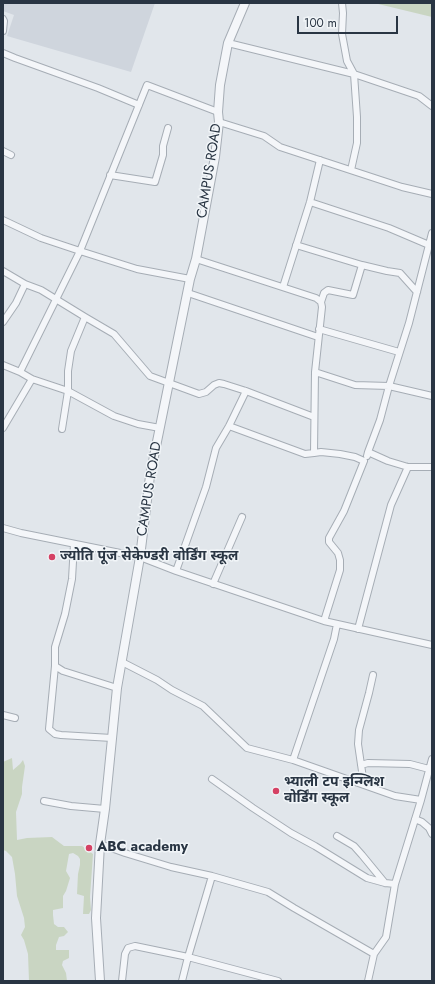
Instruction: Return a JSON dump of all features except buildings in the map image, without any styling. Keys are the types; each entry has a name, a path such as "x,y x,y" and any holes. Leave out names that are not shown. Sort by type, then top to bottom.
{"street":[{"name":"CAMPUS ROAD","path":"100,981 96,918 100,844 117,688 140,557 150,476 190,279 196,258 215,157 219,122 218,112 220,85 228,43 245,3"},
{"path":"342,3 342,34 347,61 354,74 357,117 357,143 351,170"},
{"path":"3,19 3,31"},
{"path":"228,43 354,74 419,96 432,106"},
{"path":"3,53 98,88 139,105"},
{"path":"20,372 80,251 147,85 218,112"},
{"path":"219,122 264,136 280,147 402,187 432,194"},
{"path":"110,175 155,182 163,155 163,146 168,128"},
{"path":"3,151 10,155"},
{"path":"283,287 310,202 320,160"},
{"path":"310,202 390,228 429,245"},
{"path":"3,220 41,238 137,269 190,279"},
{"path":"324,621 340,570 338,553 329,542 329,538 344,511 380,420 399,352 409,323 432,232"},
{"path":"296,245 387,271 400,273 417,292"},
{"path":"196,258 316,298 321,302"},
{"path":"314,453 315,372 322,307 321,302 324,293 328,290 353,295 362,264"},
{"path":"3,271 25,284 41,290 85,318 114,334 150,376 199,394 206,392 214,385 219,383 224,384 314,417"},
{"path":"3,322 16,303 25,284"},
{"path":"188,293 318,337"},
{"path":"62,429 68,391 68,371 71,351 85,318"},
{"path":"320,329 399,352"},
{"path":"3,365 32,379 68,391 114,416 138,424 160,428"},
{"path":"315,372 355,385 389,386 432,396"},
{"path":"3,428 32,379"},
{"path":"176,571 206,487 216,448 229,426 246,391"},
{"path":"229,426 305,454 321,452 340,454 364,461"},
{"path":"368,452 388,461 408,467 432,467"},
{"path":"358,629 391,505 408,467"},
{"path":"213,584 242,517"},
{"path":"3,528 140,557 213,584 324,621 432,645"},
{"path":"74,544 72,579 65,614 55,647 55,666 49,729 55,734 61,735 112,738"},
{"path":"293,760 334,639 337,624"},
{"path":"122,662 203,706 247,748 293,760 395,796 421,800"},
{"path":"55,666 63,671 117,688"},
{"path":"364,785 358,744 359,730 373,675"},
{"path":"3,715 15,718"},
{"path":"368,981 374,954 386,937 395,884 432,759"},
{"path":"361,766 368,763 410,764 429,769"},
{"path":"212,779 291,833 367,878 384,883 395,884"},
{"path":"44,801 71,806 105,809"},
{"path":"415,820 422,822 429,828 432,834"},
{"path":"338,836 354,846 384,883"},
{"path":"100,844 171,867 212,876 268,892 374,954"},
{"path":"182,981 212,876"},
{"path":"122,981 125,954 128,948 136,946 188,957 278,981"}],"shaded area":[{"path":"3,3 155,3 131,72 7,36 14,15 3,11"}],"green space":[{"path":"374,3 432,3 432,17"},
{"path":"12,758 13,770 23,760 25,766 22,794 16,812 17,840 52,837 64,846 82,846 93,854 90,897 91,910 89,914 83,914 84,896 77,894 80,859 73,853 69,854 66,871 70,878 63,896 63,908 53,910 54,924 58,927 64,927 68,932 64,936 59,937 56,945 56,950 69,950 69,958 63,961 62,965 66,973 67,981 29,981 28,954 21,935 25,927 24,918 17,896 12,857 3,850 3,762"}],"place":[{"name":"ज्योति पूंज सेकेण्डरी वोर्डिंग स्कूल","path":"52,557"},
{"name":"भ्याली टप इन्ग्लिश वोर्डिंग स्कूल","path":"276,791"},
{"name":"ABC academy","path":"89,848"}]}
